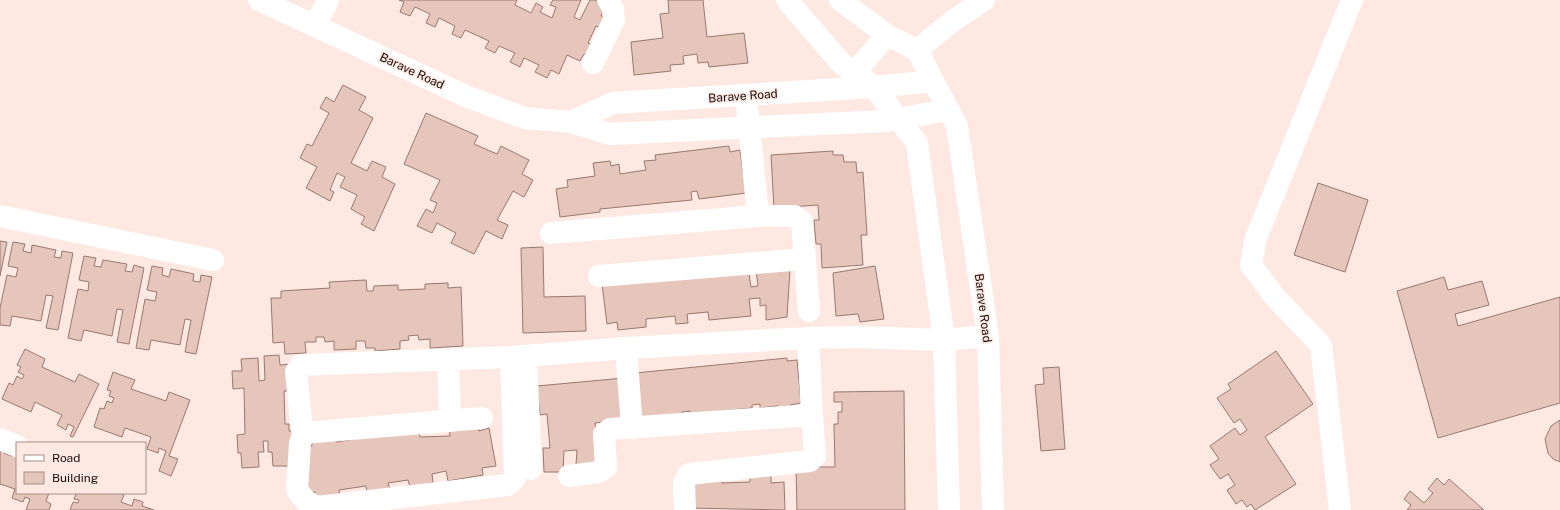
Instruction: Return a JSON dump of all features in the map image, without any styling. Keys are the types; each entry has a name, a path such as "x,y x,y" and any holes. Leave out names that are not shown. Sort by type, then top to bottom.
{"street":[{"name":"Barave Road","path":"259,0 475,100 525,118 571,122 610,134 897,120 948,110"},
{"path":"315,26 328,0"},
{"path":"593,63 614,20 613,8 608,0"},
{"path":"787,0 841,63 874,87 897,120 917,144 944,340 949,510"},
{"path":"840,0 887,35 916,50 933,81"},
{"path":"916,50 954,20 984,0"},
{"path":"1340,510 1321,345 1274,297 1251,265 1256,238 1352,0"},
{"path":"854,73 887,35"},
{"name":"Barave Road","path":"571,122 613,104 874,87 933,81 957,126 988,336 993,510"},
{"path":"746,95 758,216"},
{"path":"0,216 213,260"},
{"path":"551,233 758,216 795,216 802,222 808,311"},
{"path":"599,276 805,259"},
{"path":"519,356 512,406 515,478 508,485 317,506 306,501 297,490 300,443 304,433 302,430 296,372 301,365 519,356 626,348 808,338 855,337 944,340 988,336"},
{"path":"685,510 684,483 689,474 810,462 815,456 808,338"},
{"path":"626,348 632,428"},
{"path":"519,356 531,469"},
{"path":"448,359 450,420"},
{"path":"502,456 501,416 506,408 512,406"},
{"path":"569,476 599,472 606,467 604,434 610,429 812,415"},
{"path":"304,433 482,418"},
{"path":"0,439 16,446"}],"building":[{"path":"399,0 517,0 515,5 531,13 536,3 543,7 540,12 552,18 556,7 550,5 553,0 581,0 574,17 580,20 590,0 594,0 606,5 601,16 609,20 604,30 596,26 588,43 596,47 592,57 584,54 580,61 567,55 559,74 551,70 547,78 535,72 539,65 524,58 520,67 510,62 515,53 499,46 495,53 485,48 489,41 465,30 461,38 452,34 455,26 439,18 435,27 426,23 430,14 415,7 410,16 400,12 404,2"},
{"path":"668,0 703,0 707,37 744,33 748,63 709,67 708,62 698,63 697,54 683,56 684,64 670,65 671,71 634,75 631,42 663,38 660,14 669,13"},
{"path":"343,85 366,97 359,110 373,118 351,163 367,171 372,161 386,167 382,177 395,184 374,231 361,224 365,217 351,209 357,195 340,187 345,177 337,173 330,190 334,192 330,201 306,188 317,167 300,158 307,144 312,146 329,113 320,108 326,97 334,102"},
{"path":"426,113 478,136 474,144 497,154 501,146 529,160 522,174 533,180 524,197 513,191 497,220 508,225 502,239 486,231 474,254 451,243 456,233 437,223 432,233 417,226 426,209 433,213 437,203 430,200 440,180 404,164"},
{"path":"729,146 730,152 740,150 746,193 699,199 697,191 691,192 692,200 600,209 600,212 560,217 556,189 568,187 567,180 595,176 593,163 610,161 611,166 619,164 620,174 646,170 644,161 656,160 655,155"},
{"path":"833,151 833,155 843,155 844,162 856,162 857,173 863,172 867,235 861,235 863,265 822,268 821,244 816,244 814,220 819,220 818,205 774,208 771,155"},
{"path":"1318,183 1368,200 1345,272 1294,255"},
{"path":"0,241 7,242 0,276"},
{"path":"13,242 25,244 23,251 31,253 32,245 56,250 54,257 61,258 62,251 73,253 58,330 46,328 53,296 46,295 41,321 12,316 10,326 0,325 0,308 7,275 16,277 18,268 8,266"},
{"path":"543,247 544,297 585,296 586,331 523,333 521,248"},
{"path":"84,256 96,258 94,266 101,267 103,260 127,264 125,271 132,272 134,265 144,268 129,344 117,342 123,310 117,309 112,336 84,330 81,341 68,338 78,289 88,291 89,282 79,280"},
{"path":"152,266 163,268 162,275 169,277 171,269 194,274 193,281 200,282 201,275 212,277 196,354 185,352 191,320 185,319 180,345 151,340 149,350 136,348 145,299 155,301 157,292 147,290"},
{"path":"875,266 884,319 860,322 858,314 836,316 833,273"},
{"path":"748,267 751,287 758,286 756,269 790,269 787,317 766,320 766,305 760,306 760,298 749,299 751,316 709,320 708,312 687,314 688,323 676,324 675,316 646,319 646,327 618,330 617,322 607,324 602,284"},
{"path":"1444,277 1448,290 1482,281 1489,305 1455,314 1458,326 1560,297 1560,403 1438,438 1397,291"},
{"path":"366,280 367,291 373,291 374,286 398,285 398,290 425,289 425,284 448,283 448,288 461,287 463,346 430,348 430,339 419,340 418,335 408,336 409,340 400,341 400,349 375,351 375,348 366,348 365,341 356,341 356,349 334,350 334,341 325,342 324,337 316,337 316,342 305,342 306,353 285,354 284,342 273,343 271,298 281,298 281,291 330,288 329,282"},
{"path":"25,349 45,359 42,367 75,382 79,374 99,384 73,437 70,436 74,427 68,424 66,430 57,425 62,415 35,402 31,412 2,399 9,383 13,385 17,376 22,379 24,375 18,372 21,367 17,365"},
{"path":"1276,351 1313,404 1265,437 1296,484 1255,510 1251,504 1247,507 1242,500 1236,504 1227,490 1235,485 1228,474 1220,479 1210,465 1219,459 1210,446 1235,428 1240,435 1247,430 1240,419 1234,423 1217,398 1231,389 1228,384"},
{"path":"279,355 280,365 290,364 287,391 284,391 285,424 289,424 289,431 293,431 291,466 273,466 272,452 268,452 268,441 263,441 264,452 258,452 259,467 242,468 241,453 238,453 237,435 245,434 244,388 233,389 232,371 242,371 241,359 258,358 259,381 265,380 264,356"},
{"path":"787,358 787,361 797,360 801,403 790,405 790,411 779,412 778,406 760,408 760,404 752,405 752,408 690,414 690,411 682,412 682,415 639,419 635,373"},
{"path":"1059,367 1065,449 1041,451 1035,385 1044,384 1043,368"},
{"path":"113,372 135,380 131,389 166,401 169,392 190,400 169,456 178,459 171,476 159,471 166,451 159,448 158,453 147,449 151,437 125,428 122,437 94,427 100,408 104,409 107,401 112,403 114,398 109,396 111,391 107,390"},
{"path":"624,378 628,419 595,423 599,463 576,465 577,450 564,451 563,472 544,472 543,448 550,448 547,414 540,415 537,386"},
{"path":"904,391 905,510 797,510 796,467 835,467 834,424 838,424 838,412 842,412 842,402 834,402 834,392"},
{"path":"1560,420 1560,462 1553,459 1548,453 1545,439 1551,426"},
{"path":"478,421 479,431 489,428 496,466 482,468 483,475 448,481 446,471 432,474 433,483 410,487 408,480 388,483 390,490 367,494 366,486 339,490 340,498 316,502 315,492 307,493 300,448 312,446 311,438 335,434 336,442 419,429 420,437 450,436 449,424"},
{"path":"0,445 6,447 4,453 12,456 14,450 16,451 16,494 49,494 46,501 51,504 49,510 26,510 30,499 25,497 23,502 12,498 15,489 0,484"},
{"path":"750,475 771,475 771,483 784,482 785,510 690,508 689,484 722,477 722,483 750,482"},
{"path":"1437,478 1444,485 1449,479 1484,510 1407,510 1411,505 1404,499 1410,491 1424,503 1433,493 1428,489"},
{"path":"76,494 122,494 124,495 121,502 132,506 134,499 143,502 142,506 154,510 70,510 73,502 78,503 79,500 74,499"}]}
